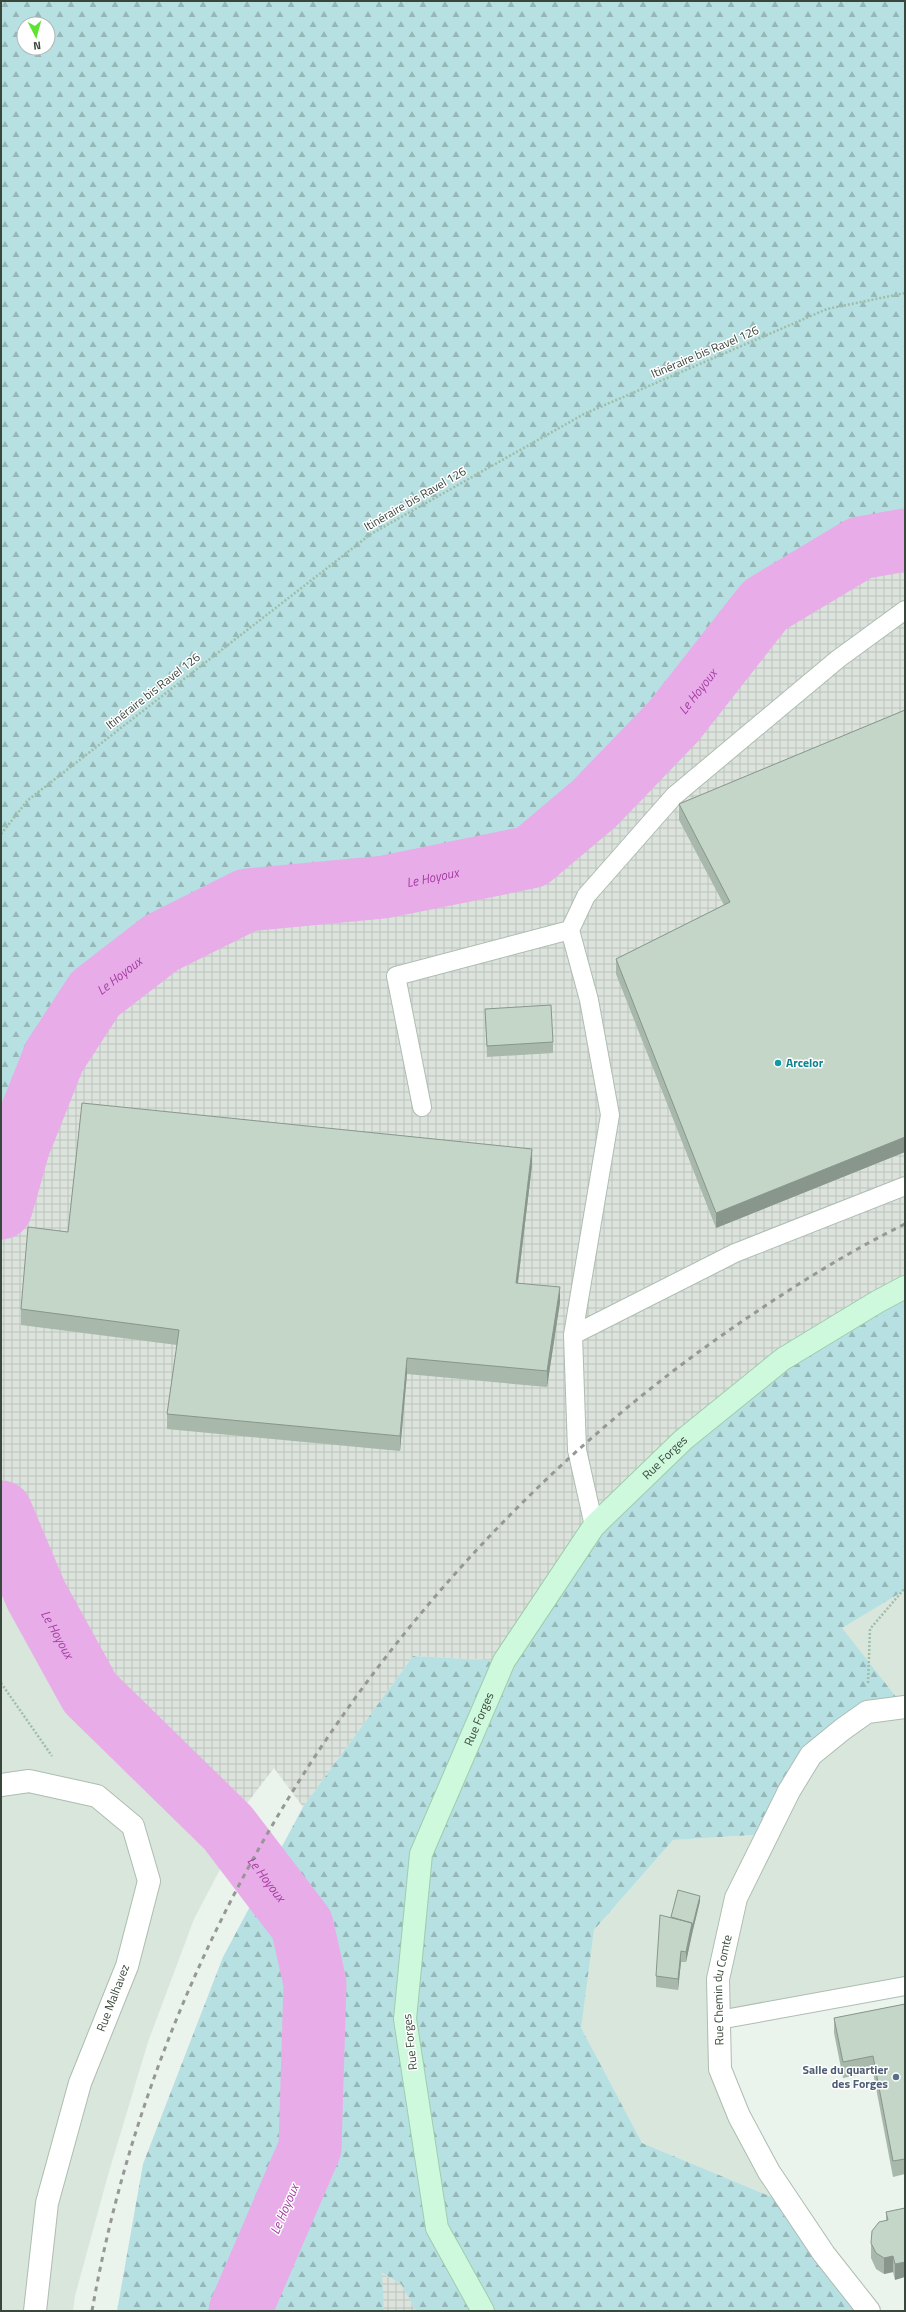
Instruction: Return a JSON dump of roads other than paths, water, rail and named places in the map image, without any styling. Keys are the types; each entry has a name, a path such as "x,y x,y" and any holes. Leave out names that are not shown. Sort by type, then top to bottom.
{"main road":[{"name":"Rue Forges","path":"483,2311 437,2228 405,2019 421,1854 504,1661 594,1526 683,1440 783,1359 877,1302 905,1287"}],"street":[{"name":"Rue Chemin du Comte","path":"869,2311 824,2254 769,2172 739,2116 720,2070 718,1979 726,1935 736,1898 766,1834 789,1790 811,1755 867,1712 905,1707"},
{"name":"Rue Malhavez","path":"1,1785 29,1781 97,1796 133,1826 149,1881 127,1966 80,2083 47,2203 35,2311"}],"lane":[{"path":"594,1526 577,1450 573,1335 610,1115 589,1000 570,930 586,896 674,796 838,658 905,610"},
{"path":"422,1108 396,976 570,930"},
{"path":"573,1335 736,1253 905,1186"},
{"path":"719,2020 905,1986"}],"waterway":[{"name":"Le Hoyoux","path":"1,1208 19,1145 54,1057 95,994 161,943 247,900 384,887 531,857 594,804 674,721 765,605 860,548 905,540"},
{"name":"Le Hoyoux","path":"1,1512 36,1595 90,1693 228,1828 302,1925 315,1983 310,2148 240,2311"}],"railway":[{"path":"92,2311 127,2161 178,2017 243,1878 322,1746 414,1622 517,1508 630,1405 771,1302 847,1255 905,1224"}],"place":[{"name":"Arcelor","path":"778,1063"},
{"name":"Salle du quartier des Forges","path":"896,2077"}]}
